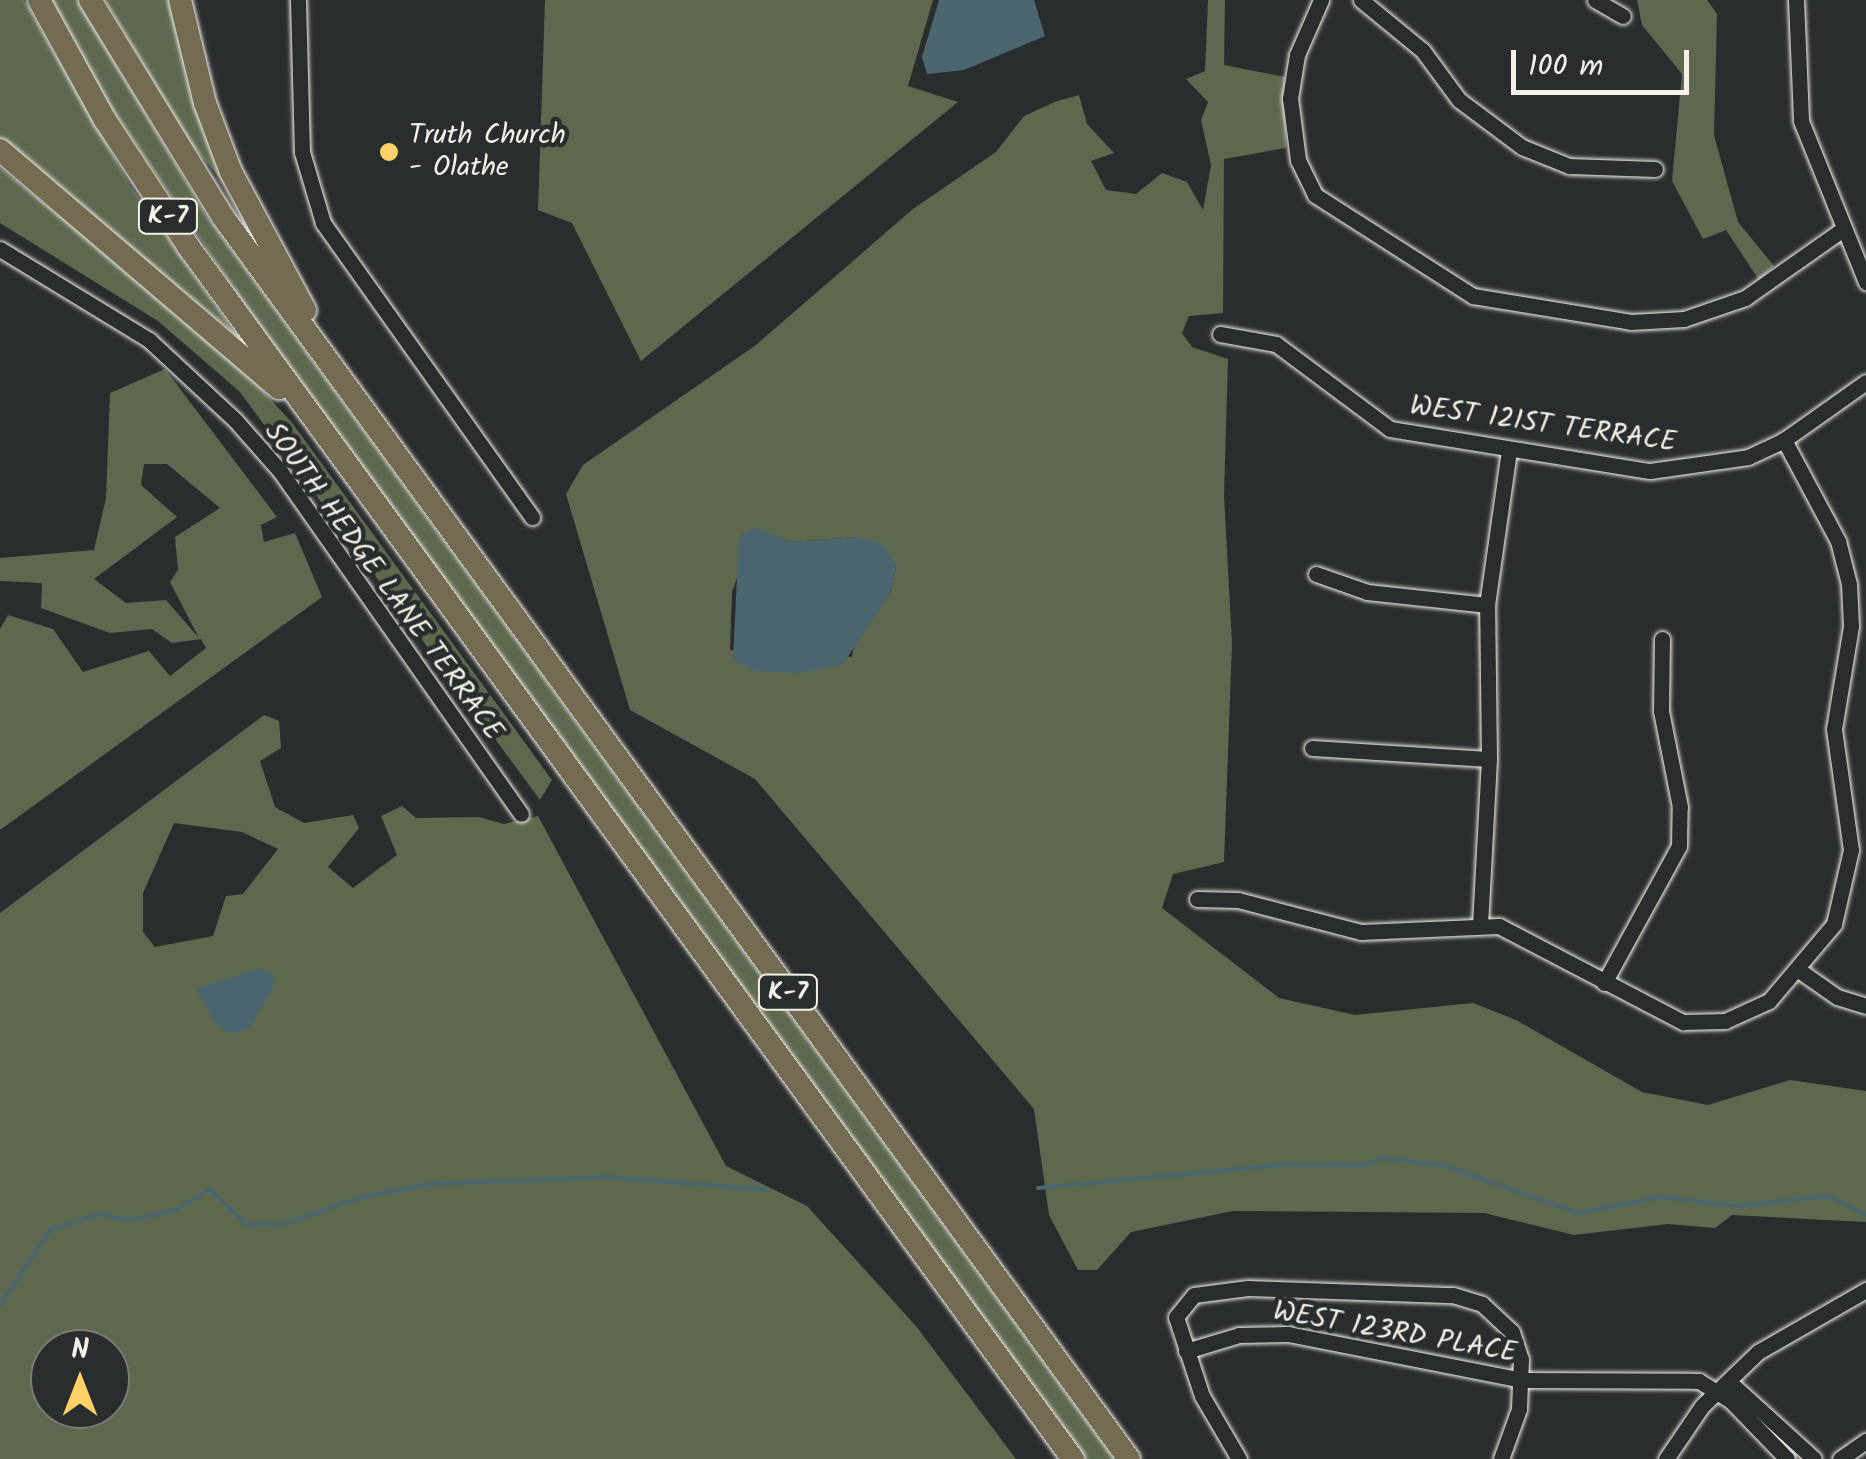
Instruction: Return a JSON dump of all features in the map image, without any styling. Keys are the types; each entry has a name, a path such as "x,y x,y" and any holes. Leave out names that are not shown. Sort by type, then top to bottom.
{"highway":[{"name":"K-7","path":"39,0 146,184 1073,1459"},
{"name":"K-7","path":"90,0 182,156 1129,1459"},
{"path":"180,0 205,102 231,172 353,396"},
{"path":"0,150 316,421"}],"street":[{"path":"298,0 302,152 323,224 532,517"},
{"path":"1321,0 1298,56 1290,98 1298,160 1315,195 1473,296 1631,322 1684,319 1735,303 1842,229"},
{"path":"1361,0 1423,51 1459,100 1522,148 1570,166 1655,169"},
{"path":"1594,0 1623,16"},
{"path":"1796,0 1800,121 1866,282"},
{"name":"SOUTH HEDGE LANE TERRACE","path":"0,249 149,340 235,420 280,471 522,814"},
{"name":"WEST 121ST TERRACE","path":"1220,334 1276,344 1390,429 1509,451 1672,471 1748,458 1784,440 1866,382"},
{"path":"1197,899 1238,900 1361,932 1480,925 1522,934 1673,1020 1713,1023 1759,1008 1800,972 1834,924 1850,874 1834,730 1851,601 1838,541 1784,440"},
{"path":"1480,925 1489,758 1486,605 1509,451"},
{"path":"1316,574 1367,592 1486,605"},
{"path":"1604,983 1679,846 1680,807 1661,711 1662,639"},
{"path":"1312,748 1489,758"},
{"path":"1800,972 1837,997 1866,1006"},
{"path":"1666,1459 1716,1390 1778,1337 1866,1290"},
{"path":"1239,1459 1202,1396 1176,1328 1178,1308 1204,1293 1453,1295 1482,1304 1512,1332 1522,1380 1501,1459"},
{"name":"WEST 123RD PLACE","path":"1186,1351 1239,1335 1288,1334 1522,1380 1683,1379 1716,1390 1736,1388 1814,1459"},
{"path":"1716,1390 1787,1459"},
{"path":"1840,1459 1866,1440"}],"green space":[{"path":"0,0 24,0 130,185 237,336 0,140"},
{"path":"52,0 77,0 207,216 1114,1459 1086,1459 249,311 108,103"},
{"path":"105,0 173,0 236,197 190,143"},
{"path":"545,0 933,0 908,86 958,102 641,361 572,223 538,210"},
{"path":"1208,0 1225,0 1224,65 1285,77 1286,148 1224,159 1223,313 1189,316 1182,333 1192,347 1228,359 1224,495 1232,643 1224,862 1173,874 1162,908 1279,998 1355,1015 1473,1003 1516,1020 1642,1092 1708,1105 1790,1080 1866,1091 1866,1222 1732,1215 1715,1228 1668,1224 1574,1235 1484,1213 1233,1211 1131,1232 1097,1270 1078,1270 1049,1215 1034,1109 755,779 630,710 566,494 583,465 756,345 913,209 996,152 1024,116 1057,101 1079,95 1087,124 1114,153 1091,161 1106,190 1136,194 1162,173 1187,182 1203,210 1211,165 1201,120 1208,102 1186,79 1205,71","holes":["755,528 791,542 857,537 896,566 891,592 855,637 852,657 730,650 732,592"]},
{"path":"1637,0 1707,0 1717,14 1714,135 1738,222 1774,266 1759,280 1726,230 1703,239 1672,181 1682,74 1642,25"},
{"path":"0,168 227,351 293,424 552,780 540,800 240,392 158,321 0,223"},
{"path":"165,369 277,517 261,525 264,542 295,533 322,597 0,830 0,629 8,615 53,629 83,672 149,651 170,676 206,648 201,639 172,643 152,629 110,633 41,608 42,583 0,581 0,558 94,550 106,498 110,393","holes":["144,464 167,464 220,508 175,537 178,570 170,582 199,638 166,600 126,603 94,579 177,517 141,485"]},
{"path":"264,715 279,721 281,748 260,761 275,807 304,823 353,815 359,828 328,867 353,888 397,855 381,816 402,806 416,818 479,817 504,824 538,816 726,1166 807,1206 916,1326 1016,1459 0,1459 0,913","holes":["174,823 242,832 278,849 243,894 226,896 213,936 155,947 143,932 143,893"]}],"water":[{"path":"939,0 1034,0 1045,36 964,70 927,74 922,57"},
{"path":"755,527 791,542 857,537 882,543 896,566 891,592 843,664 800,673 754,671 733,660 739,536"},
{"path":"259,968 273,974 273,988 248,1030 230,1033 216,1025 196,989"}],"waterway":[{"path":"1038,1188 1291,1164 1367,1165 1381,1158 1442,1165 1578,1213 1661,1197 1737,1206 1828,1196 1866,1215"},
{"path":"0,1305 50,1230 98,1214 130,1220 174,1211 210,1189 245,1224 280,1225 362,1197 431,1184 608,1177 765,1190"}],"place":[{"name":"Truth Church - Olathe","path":"389,152"}]}
